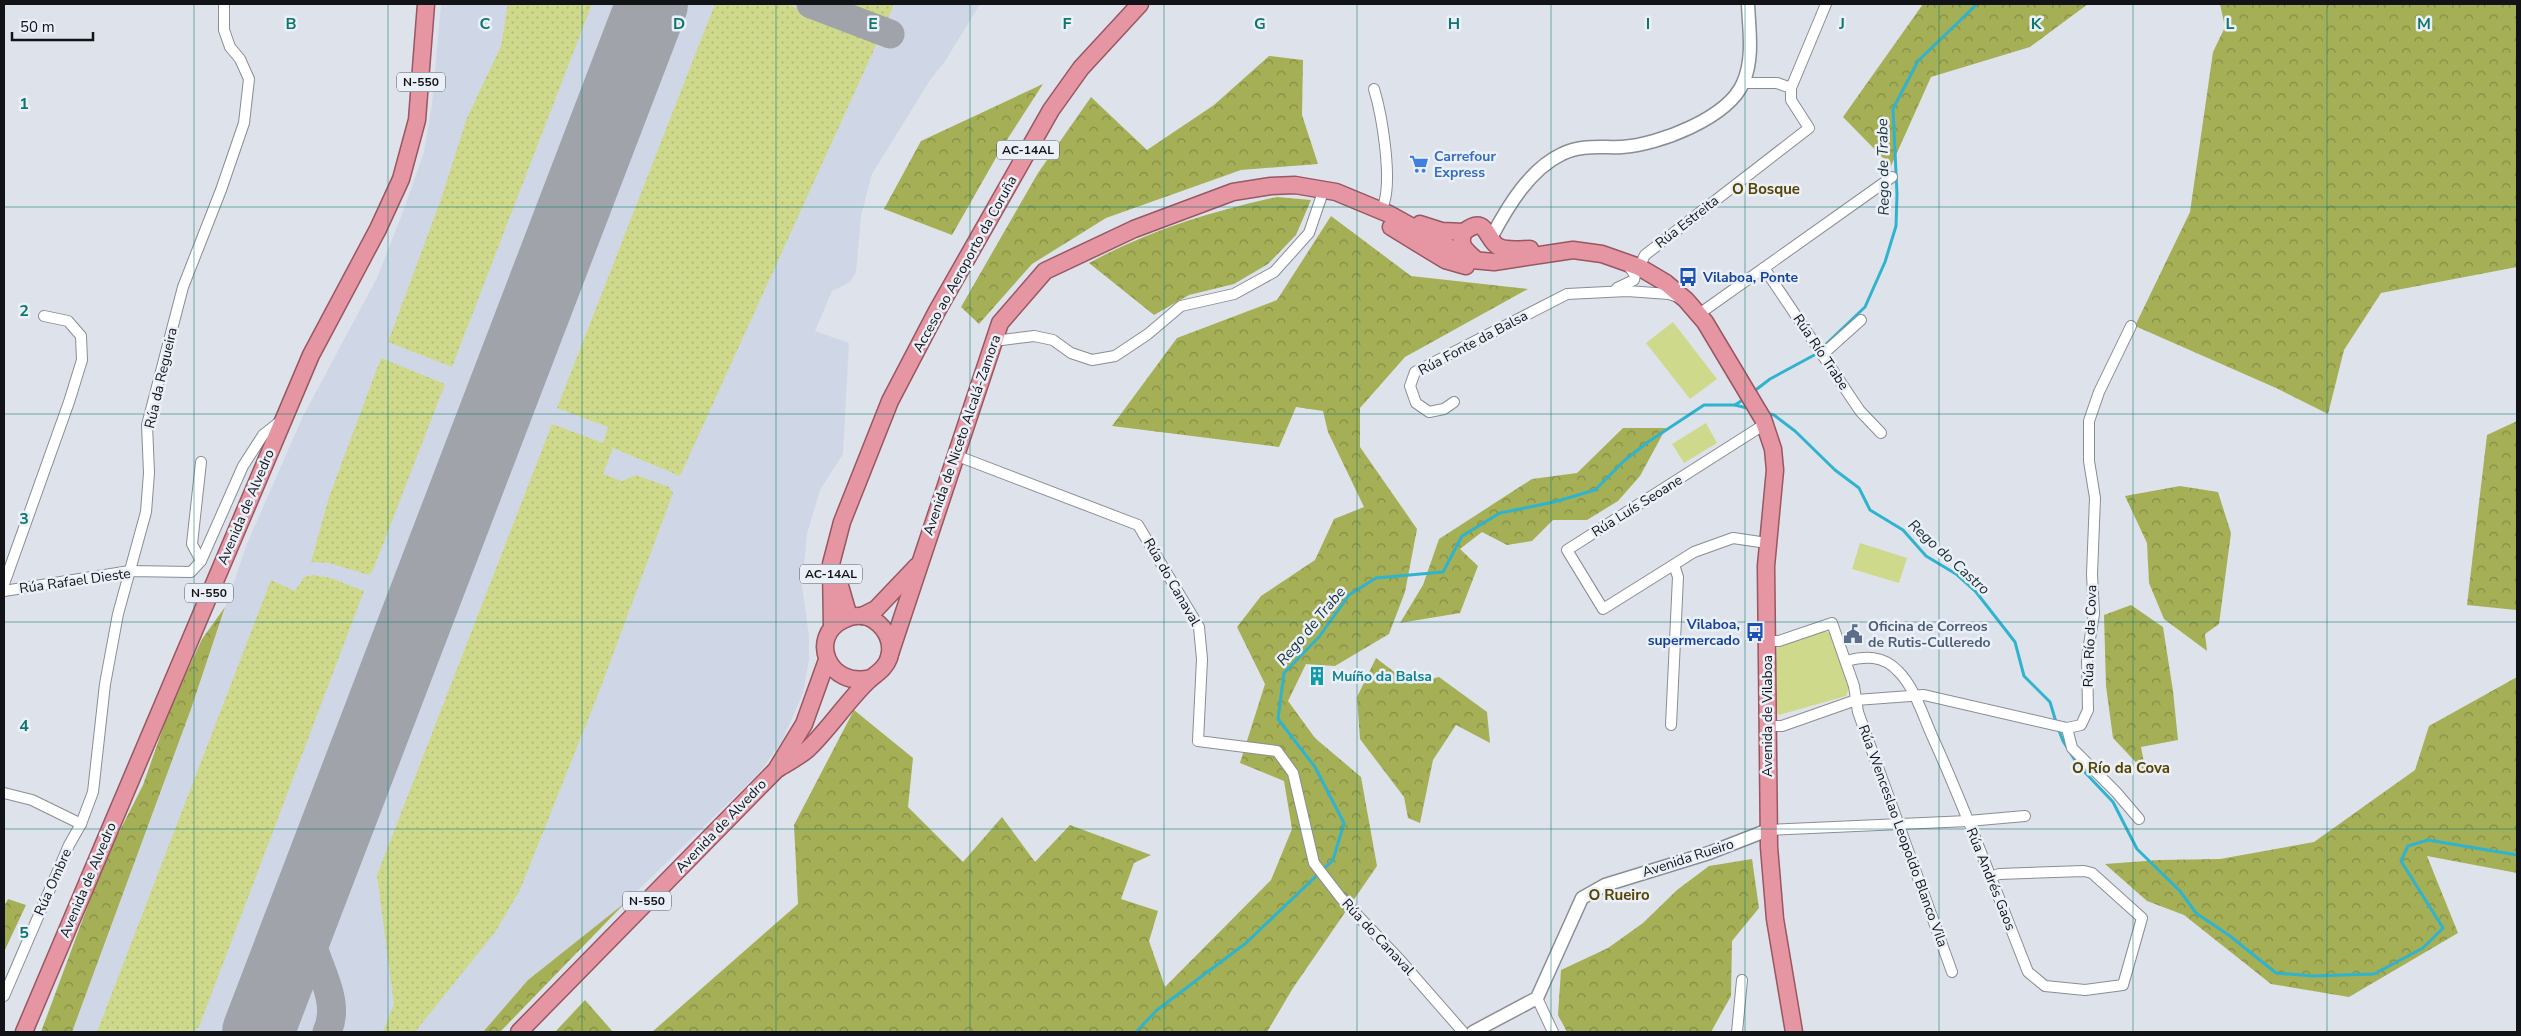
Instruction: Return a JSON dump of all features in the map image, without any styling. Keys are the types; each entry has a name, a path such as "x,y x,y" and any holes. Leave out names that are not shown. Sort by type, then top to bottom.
{"highway":[{"name":"Avenida de Alvedro","path":"24,1032 311,355 378,229 401,179 417,120 426,4"},
{"name":"Acceso ao Aeroporto da Coruña","path":"832,628 831,564 842,522 890,402 937,311 1051,110 1081,68 1140,4"},
{"name":"Avenida de Niceto Alcalá-Zamora","path":"889,657 1000,324 1045,271 1134,229 1233,192 1271,186 1295,185 1330,190 1389,214 1481,265 1493,266 1520,262 1533,264"},
{"name":"Avenida de Niceto Alcalá-Zamora","path":"1330,190 1400,232 1417,245 1445,260 1475,269 1497,270 1554,260 1573,250"},
{"path":"1330,190 1383,206 1442,231 1464,232 1475,226 1489,235 1500,248 1573,250"},
{"path":"1400,232 1418,239 1446,255 1462,260 1472,259 1483,254 1489,235"},
{"path":"1464,232 1461,243 1472,259"},
{"name":"Avenida de Niceto Alcalá-Zamora","path":"1472,259 1494,262 1573,250 1602,254 1633,265"},
{"name":"Avenida de Vilaboa","path":"1633,265 1666,283 1699,314 1764,421 1773,449 1776,470 1767,543 1766,726 1768,830 1775,919 1794,1032"},
{"name":"Acceso ao Aeroporto da Coruña","path":"842,522 838,584 855,617"},
{"name":"Avenida de Niceto Alcalá-Zamora","path":"855,617 876,609 920,563"},
{"path":"832,628 855,617 873,619 885,631 890,646 889,657"},
{"name":"N-550","path":"828,660 825,649 827,638 832,628"},
{"name":"N-550","path":"871,678 885,666 889,657"},
{"name":"Avenida de Alvedro","path":"776,770 804,724 828,660"},
{"path":"828,660 841,676 861,680 871,678"},
{"name":"Avenida de Alvedro","path":"519,1032 776,770 807,750 871,678"}],"street":[{"name":"Rúa da Regueira","path":"81,824 93,792 105,684 118,614 146,512 150,473 147,424 183,287 221,190 244,123 249,79 240,59 230,47 224,30 224,4"},
{"path":"1489,235 1528,181 1547,162 1579,148 1622,147 1655,140 1696,124 1722,109 1736,96 1744,82 1748,67 1750,45 1748,4"},
{"path":"1744,82 1777,83 1791,88 1826,4"},
{"name":"Rúa Estreita","path":"1633,265 1809,128 1791,100 1791,88"},
{"path":"1374,89 1379,107 1387,179 1386,198 1383,206"},
{"path":"1699,314 1892,177"},
{"path":"994,341 1034,336 1053,340 1071,353 1092,360 1114,356 1148,334 1181,306 1234,294 1274,272 1309,234 1330,190"},
{"name":"Rúa Fonte da Balsa","path":"1602,292 1630,284 1634,280 1635,275 1633,265"},
{"name":"Rúa Río Trabe","path":"1764,268 1860,411 1881,433"},
{"name":"Rúa Fonte da Balsa","path":"1454,402 1444,409 1428,412 1416,403 1410,386 1415,372 1567,294 1602,292 1662,293 1686,300"},
{"path":"4,584 69,402 82,360 81,336 68,321 44,316"},
{"path":"1823,354 1861,320"},
{"name":"Rúa Río da Cova","path":"2067,728 2081,725 2088,710 2088,657 2094,614 2092,574 2095,498 2089,461 2089,421 2099,392 2131,326"},
{"path":"201,561 243,466 263,434 283,419"},
{"name":"Rúa Luís Seoane","path":"1674,565 1603,609 1567,550 1764,421"},
{"name":"Rúa do Canaval","path":"955,455 1138,525 1199,627 1202,659 1198,741 1278,750 1293,773 1314,863 1340,898 1400,960 1463,1032"},
{"path":"201,462 192,544 201,561"},
{"path":"243,466 260,472"},
{"path":"1671,725 1678,577 1674,565 1694,552 1733,538 1767,543"},
{"name":"Rúa Rafael Dieste","path":"4,591 130,571 191,572 201,561"},
{"name":"Rúa Wenceslao Leopoldo Blanco Vila","path":"1767,642 1779,641 1832,623 1846,661 1858,712 1952,972"},
{"name":"Rúa Andrés Gaos","path":"1846,661 1867,656 1885,661 1898,670 1914,695 1968,821 2028,972 2045,986 2085,990 2123,985 2142,918 2092,873 2084,871 1999,874 1991,877"},
{"path":"1766,726 1782,726 1856,700 1924,694 2067,728 2072,748 2116,792 2139,820"},
{"path":"4,793 32,800 81,824"},
{"path":"1768,830 1968,821 2025,816"},
{"name":"Rúa Ombre","path":"4,996 69,845 81,824"},
{"name":"Avenida Rueiro","path":"1537,998 1582,898 1605,884 1709,853 1768,830"},
{"path":"1737,1032 1742,980"},
{"path":"1473,1032 1537,998 1554,1032"}],"shaded area":[{"path":"441,4 980,4 872,174 861,216 856,272 850,282 832,291 815,331 849,343 843,454 820,490 807,534 802,585 809,636 809,660 803,693 782,741 760,772 626,902 528,980 483,1032 72,1032 191,709 246,546 303,416 377,278 404,209 424,152 432,104"}],"green space":[{"path":"508,4 592,4 452,367 388,342 440,202 467,118 501,46"},
{"path":"715,4 787,4 878,41 680,476 613,448 603,474 622,481 636,475 669,487 673,493 599,692 520,890 496,931 415,1032 383,1032 394,1004 377,875 552,424 603,443 608,427 557,408"},
{"path":"832,4 894,4 886,24"},
{"path":"1923,4 2088,4 2030,47 1931,77 1891,166 1843,117"},
{"path":"2220,4 2517,4 2517,267 2381,293 2344,350 2328,414 2276,388 2135,326 2190,212 2213,52 2225,27"},
{"path":"1269,56 1303,60 1302,115 1318,164 1241,170 1106,218 1032,264 979,324 961,307 1038,173 1091,97 1147,150 1214,105"},
{"path":"1043,84 1001,149 952,235 884,209 921,141"},
{"path":"1277,197 1311,200 1296,235 1268,264 1234,284 1189,295 1154,315 1089,263 1134,241 1181,223"},
{"path":"1331,216 1411,276 1528,289 1405,357 1360,408 1360,447 1417,529 1405,592 1389,634 1335,666 1306,664 1288,701 1315,738 1361,777 1377,866 1293,988 1267,1032 652,1032 798,904 794,825 854,710 913,758 908,807 963,862 1002,817 1035,862 1070,825 1151,855 1134,863 1121,899 1158,911 1149,941 1165,987 1271,880 1292,829 1284,781 1240,763 1265,684 1237,627 1261,596 1315,560 1334,519 1364,507 1328,432 1323,411 1296,407 1279,447 1112,426 1177,338 1277,300"},
{"path":"1673,322 1717,379 1690,399 1646,343"},
{"path":"381,358 445,384 373,570 369,575 329,563 311,562 329,497"},
{"path":"2517,421 2517,617 2516,610 2467,605 2487,435"},
{"path":"1706,423 1717,443 1684,463 1672,444"},
{"path":"1623,428 1666,428 1640,476 1618,501 1587,520 1553,520 1532,541 1507,545 1482,532 1460,549 1478,566 1460,613 1400,623 1423,585 1439,539 1532,479 1577,473"},
{"path":"2180,486 2218,492 2231,533 2219,624 2205,634 2207,651 2164,619 2149,583 2147,543 2125,496"},
{"path":"1860,543 1907,558 1899,583 1852,569"},
{"path":"313,575 331,578 364,591 199,1027 193,1032 97,1032 271,580 295,591 304,577"},
{"path":"2131,605 2163,627 2178,740 2141,747 2146,773 2113,738 2106,686 2104,615"},
{"path":"225,607 191,709 72,1032 41,1032 104,862 143,785 170,708 202,639"},
{"path":"1823,631 1832,633 1850,685 1846,696 1779,715 1773,708 1777,649 1780,645"},
{"path":"1376,658 1410,684 1439,677 1487,712 1490,743 1456,725 1433,760 1420,823 1408,818 1404,797 1360,739 1357,697"},
{"path":"2517,677 2517,873 2427,856 2458,933 2349,997 2271,984 2184,915 2147,901 2105,864 2159,860 2220,859 2314,842 2415,770 2429,726"},
{"path":"1752,859 1759,908 1732,941 1731,996 1711,1032 1676,1032 1673,1030 1671,1032 1567,1032 1558,1015 1561,970 1608,948 1643,923 1677,890 1709,866"},
{"path":"8,899 26,905 4,952 4,906"},
{"path":"626,902 500,1032 483,1032 528,980"},
{"path":"585,1000 613,1032 555,1032"}],"waterway":[{"name":"Rego de Trabe","path":"1822,348 1865,307 1885,262 1896,226 1897,194 1893,109 1918,61 1977,4"},
{"name":"Rego de Trabe","path":"1753,392 1770,379 1818,353"},
{"name":"Rego de Trabe","path":"1136,1032 1157,1010 1246,943 1333,860 1344,823 1315,767 1278,719 1284,673 1319,637 1349,595 1376,578 1443,572 1462,536 1500,513 1554,502 1595,490 1625,460 1648,442 1704,405 1735,405 1744,399"},
{"name":"Rego do Castro","path":"1735,405 1751,409"},
{"name":"Rego do Castro","path":"1766,413 1774,415 1795,431 1835,470 1859,488 1870,510 1903,530 1926,556 1956,574 1976,592 2015,642 2024,676 2050,702 2056,722"},
{"name":"Rego do Castro","path":"2058,728 2063,741 2078,765 2113,802 2137,849 2180,891 2196,913 2230,936 2276,973 2313,976 2374,974 2423,948 2443,928 2401,861 2408,846 2428,840 2517,855"}],"taxiway":[{"path":"811,4 890,34"},
{"path":"314,889 310,909 310,929 315,954 327,987 332,1009 331,1021 327,1032"}],"runway":[{"path":"258,1032 652,4"}],"place":[{"name":"Carrefour Express","path":"1419,164"},
{"name":"Vilaboa, Ponte","path":"1688,277"},
{"name":"Vilaboa, supermercado","path":"1755,632"},
{"name":"Oficina de Correos de Rutis-Culleredo","path":"1853,634"},
{"name":"Muíño da Balsa","path":"1317,676"}],"district":[{"name":"O Bosque","path":"1766,189"},
{"name":"O Río da Cova","path":"2121,768"},
{"name":"O Rueiro","path":"1619,895"}]}
